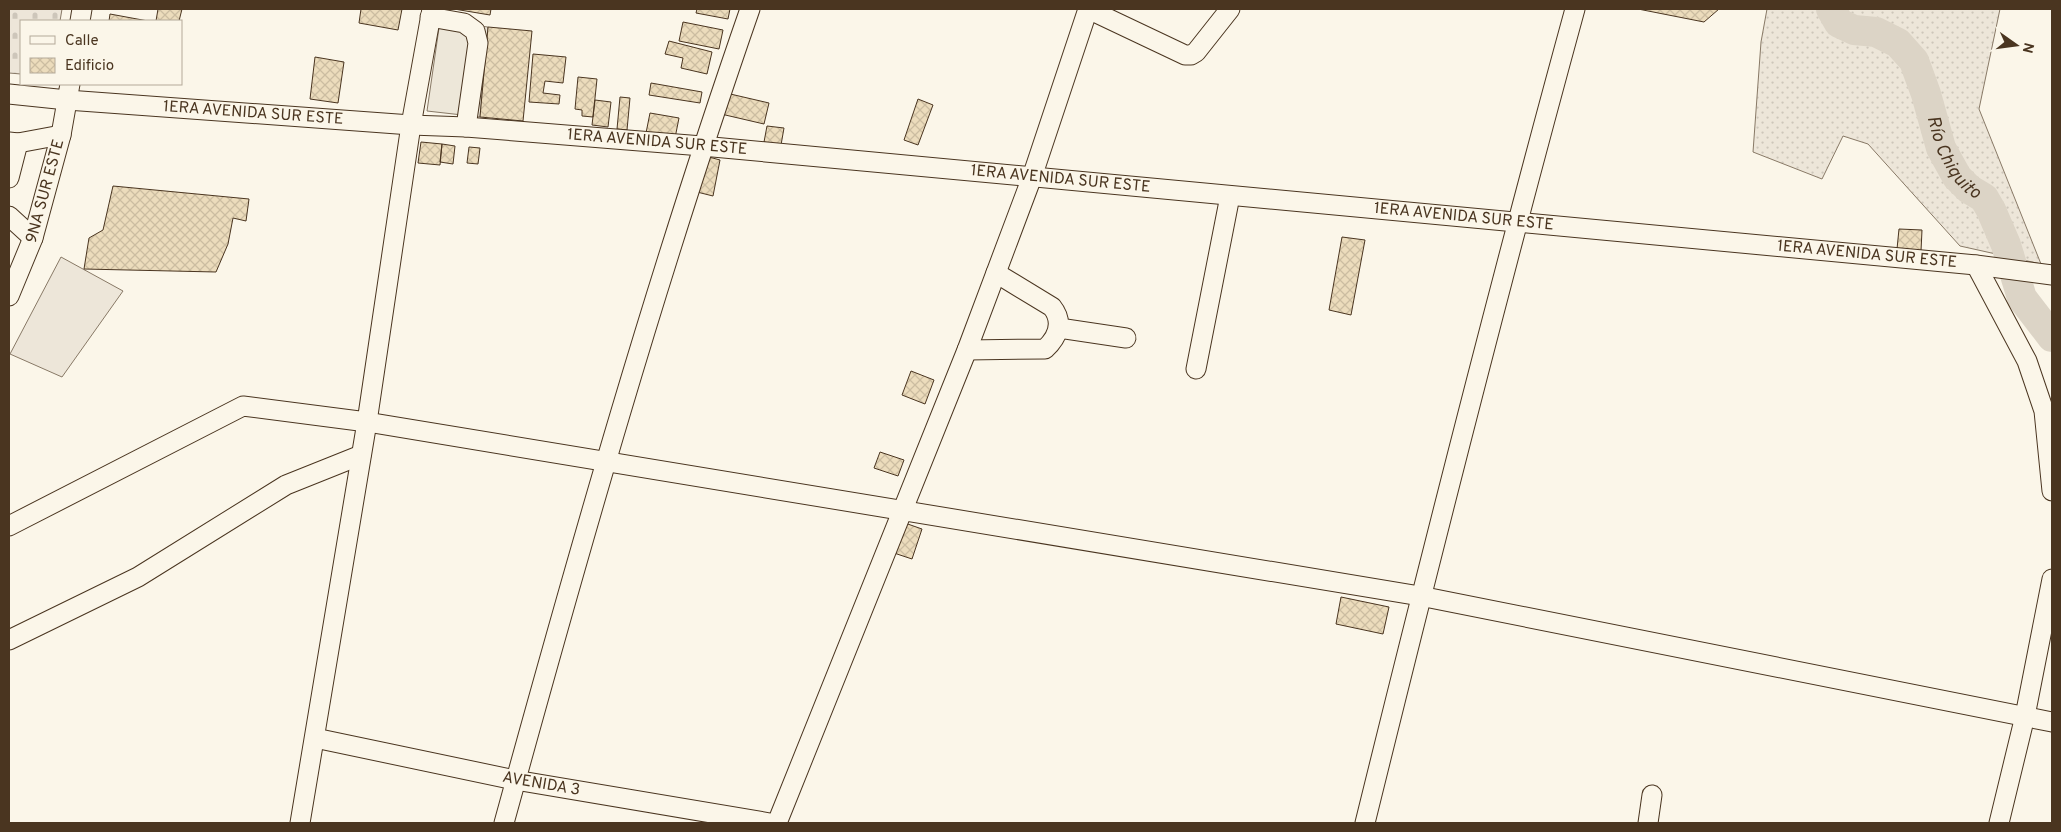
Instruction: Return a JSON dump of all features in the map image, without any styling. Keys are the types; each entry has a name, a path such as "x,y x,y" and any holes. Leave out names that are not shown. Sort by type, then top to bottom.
{"street":[{"path":"504,823 606,462 702,146 750,9"},
{"path":"777,823 967,350 1032,177 1088,9 1185,54 1191,55 1196,52 1230,9"},
{"path":"1365,823 1420,596 1517,222 1575,9"},
{"path":"300,823 367,422 431,13 464,23 475,31 478,44 466,127"},
{"name":"1ERA AVENIDA SUR ESTE","path":"9,94 68,92 412,126 466,127 702,146 1984,266 2044,274"},
{"name":"9NA SUR ESTE","path":"9,296 33,238 61,135 68,92"},
{"path":"9,178 13,142 61,135"},
{"path":"1196,369 1230,196"},
{"path":"9,216 33,238"},
{"path":"1984,266 2027,361 2044,411 2052,491"},
{"path":"967,350 1044,349 1054,341 1059,328 1058,314 1052,307 996,273"},
{"path":"1059,328 1126,338"},
{"path":"9,526 243,406 367,422 1420,596 2052,722"},
{"path":"9,640 138,577 286,485 361,455"},
{"path":"1999,823 2025,716 2052,578"},
{"name":"AVENIDA 3","path":"315,738 515,780 770,823"},
{"path":"1648,823 1652,795"}],"green space":[{"path":"9,9 62,9 60,20 20,20 20,74 9,73"},
{"path":"1767,9 2000,9 1979,109 2041,264 1960,246 1868,144 1843,136 1822,179 1753,152 1761,42"},
{"path":"61,257 123,291 62,377 10,354"}],"shaded area":[{"path":"440,21 488,27 480,117 427,111"}],"building":[{"path":"158,9 182,9 179,20 156,20"},
{"path":"361,9 402,9 398,30 359,23"},
{"path":"454,9 491,9 490,15"},
{"path":"697,9 730,9 728,19 696,13"},
{"path":"1638,9 1719,9 1704,22"},
{"path":"110,14 143,20 109,20"},
{"path":"683,22 723,30 719,49 679,41"},
{"path":"488,27 532,31 523,121 480,117"},
{"path":"669,41 712,52 707,74 681,68 683,58 665,54"},
{"path":"533,54 566,57 563,83 545,81 543,93 560,95 559,104 529,102"},
{"path":"315,57 344,62 338,103 310,99"},
{"path":"578,77 597,79 593,117 582,116 582,110 575,109"},
{"path":"651,83 702,92 700,103 649,95"},
{"path":"726,93 769,103 764,124 721,114"},
{"path":"620,97 630,98 627,130 617,129"},
{"path":"918,99 933,105 918,145 904,140"},
{"path":"595,100 611,102 608,127 592,125"},
{"path":"650,113 679,118 675,138 646,133"},
{"path":"767,126 784,128 781,145 764,142"},
{"path":"421,142 442,144 440,165 418,163"},
{"path":"442,144 455,146 453,164 440,162"},
{"path":"469,147 480,148 478,164 467,163"},
{"path":"709,157 720,160 713,196 697,192"},
{"path":"113,186 249,199 246,221 233,218 228,244 216,272 84,269 89,238 103,230"},
{"path":"1899,229 1922,230 1921,251 1897,249"},
{"path":"1342,237 1365,240 1351,315 1329,310"},
{"path":"911,371 934,380 925,404 902,395"},
{"path":"880,452 904,460 898,476 874,468"},
{"path":"902,522 922,529 912,559 891,552"},
{"path":"1341,597 1389,607 1383,634 1336,624"}],"waterway":[{"name":"Río Chiquito","path":"1831,9 1839,23 1854,30 1876,32 1898,43 1914,61 1926,94 1941,148 1957,177 1969,189 1984,198 2006,245 2022,298 2052,337"}]}
